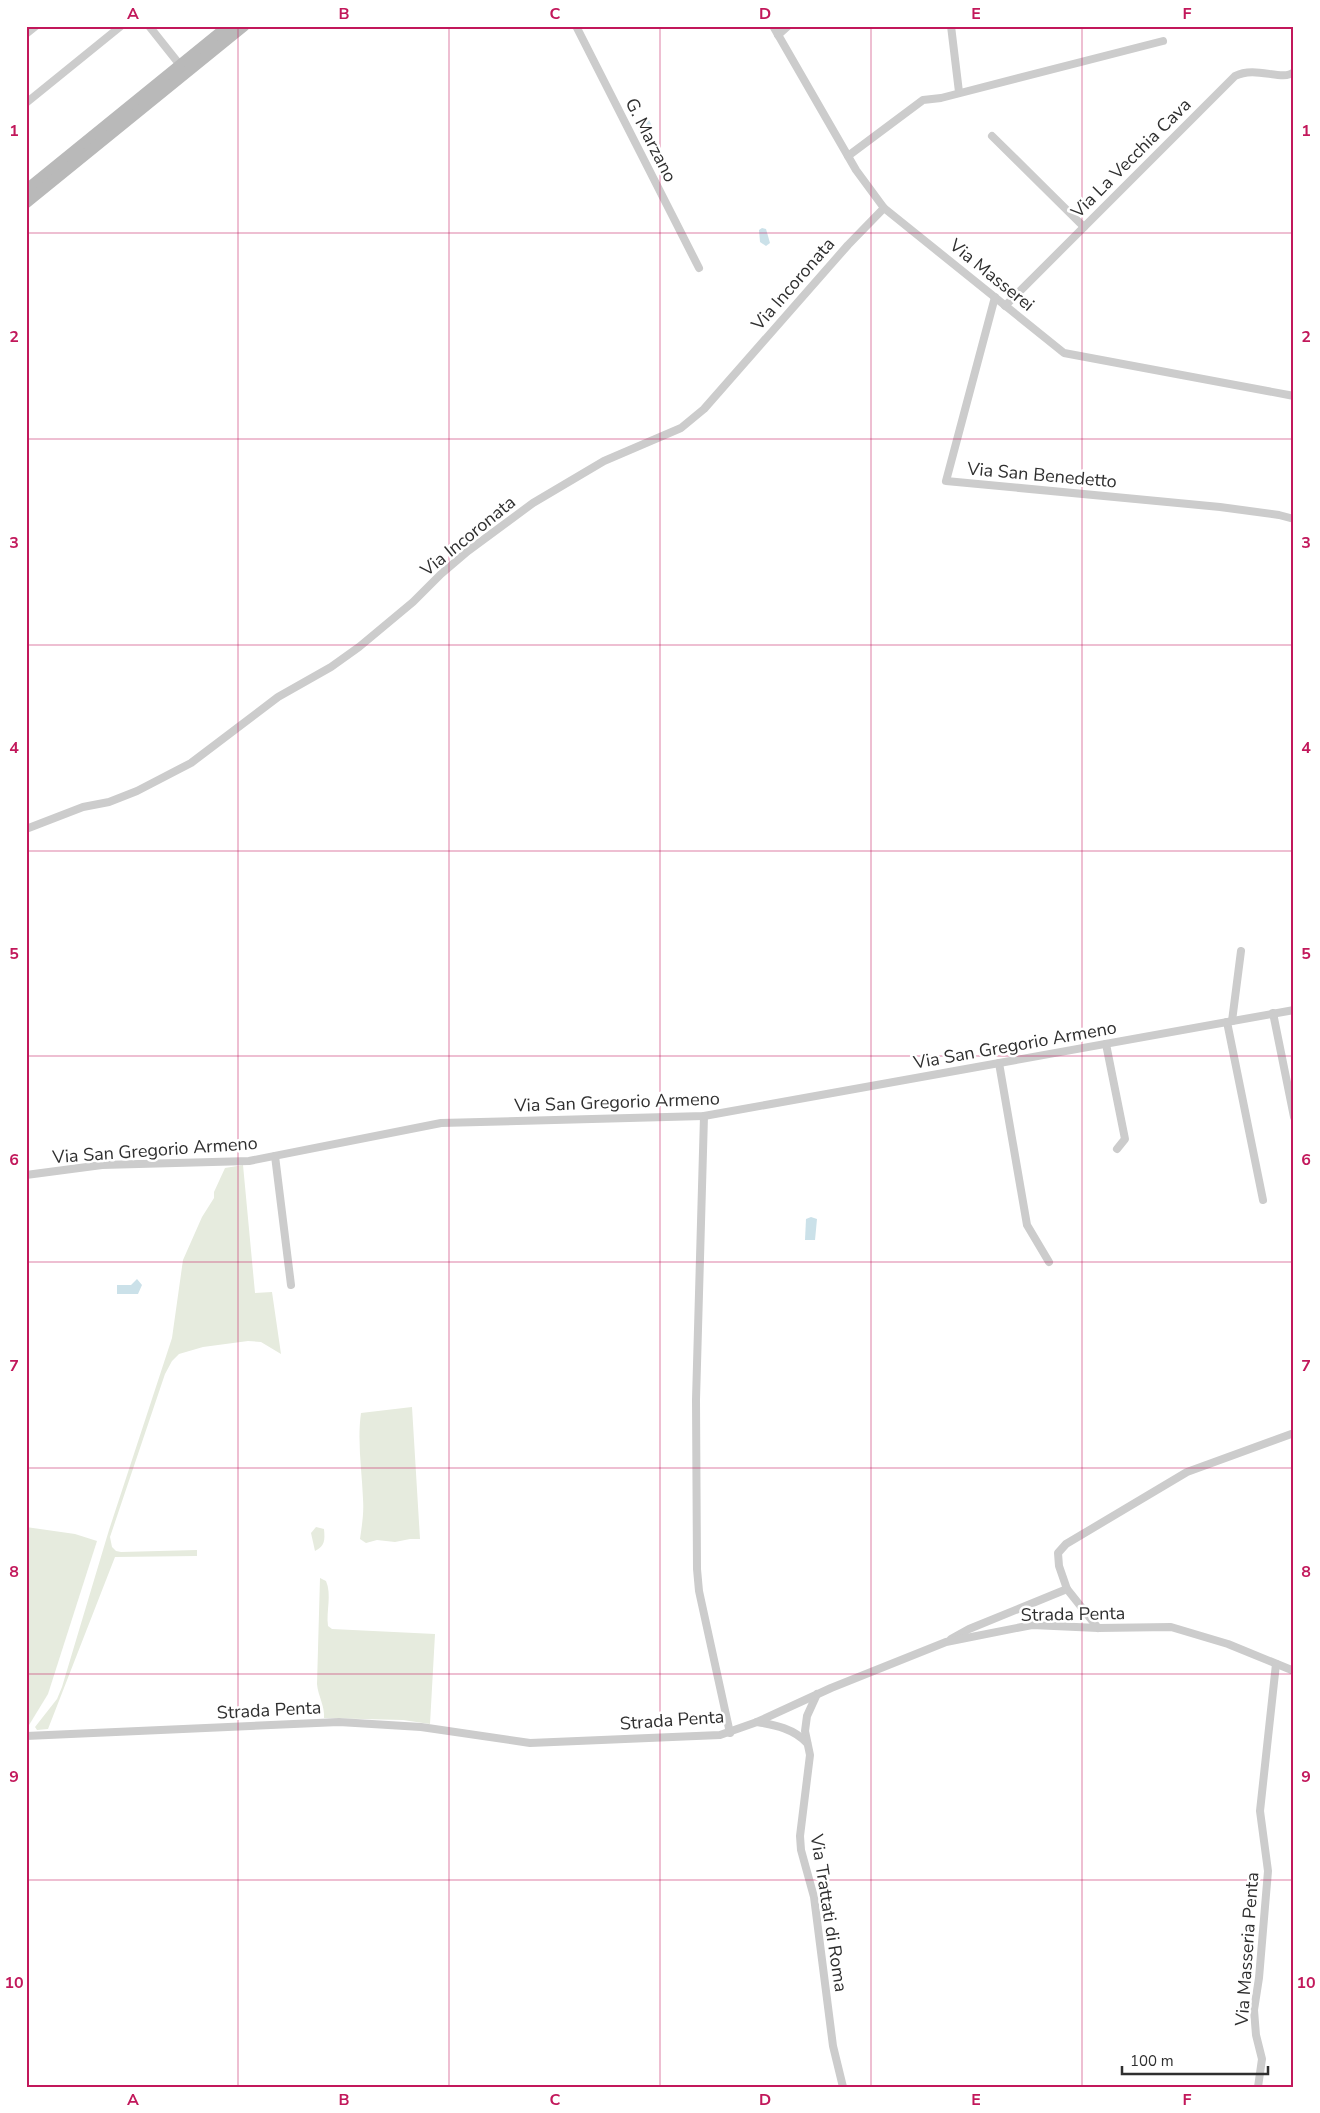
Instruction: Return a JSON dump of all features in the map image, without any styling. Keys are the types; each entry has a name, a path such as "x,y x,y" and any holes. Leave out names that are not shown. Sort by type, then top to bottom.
{"main road":[{"path":"26,190 228,26"},
{"path":"26,202 244,26"}],"street":[{"path":"26,34 36,26"},
{"path":"26,103 121,26"},
{"path":"149,26 180,64"},
{"name":"G. Marzano","path":"576,26 699,268"},
{"name":"Via Masserei","path":"773,26 848,156 884,208 1064,353 1294,396"},
{"path":"778,34 788,26"},
{"path":"951,26 959,92"},
{"path":"848,156 923,100 941,98 1162,42"},
{"name":"Via La Vecchia Cava","path":"1005,306 1235,76 1244,71 1283,76 1294,72"},
{"path":"992,136 1084,227"},
{"name":"Via Incoronata","path":"26,829 83,807 109,802 137,791 191,763 278,697 331,668 372,638 468,551 533,503 604,461 681,428 704,410 848,245 884,208"},
{"name":"Via San Benedetto","path":"995,297 946,481 1220,507 1279,515 1294,519"},
{"path":"1241,951 1229,1021 1263,1200"},
{"name":"Via San Gregorio Armeno","path":"26,1175 102,1166 235,1162 275,1156 441,1123 704,1116 1294,1010"},
{"path":"1273,1014 1294,1116"},
{"path":"1106,1044 1125,1139 1117,1149"},
{"path":"999,1063 1027,1225 1049,1262"},
{"path":"704,1116 696,1400 697,1569 730,1733"},
{"path":"275,1156 290,1285"},
{"path":"1098,1628 1067,1589 1059,1566 1058,1553 1066,1544 1187,1472 1294,1433"},
{"path":"946,1642 970,1629 1067,1589"},
{"name":"Strada Penta","path":"26,1736 339,1722 421,1726 530,1743 720,1735 757,1722 816,1694 946,1642 1032,1625 1098,1628 1171,1627 1228,1644 1294,1671"},
{"name":"Via Masseria Penta","path":"1258,2087 1262,2060 1256,2035 1254,2010 1259,1978 1268,1871 1260,1810 1276,1664"},
{"name":"Via Trattati di Roma","path":"816,1694 806,1716 807,1743 810,1755 800,1836 801,1850 814,1897 833,2046 842,2087"},
{"path":"757,1722 773,1724 799,1734 807,1743"}],"shaded area":[{"path":"243,1165 255,1293 272,1292 281,1354 261,1342 248,1341 203,1347 179,1354 172,1361 165,1374 110,1537 112,1547 116,1551 197,1550 197,1556 115,1557 48,1729 37,1730 35,1727 57,1699 62,1687 109,1530 172,1338 183,1260 202,1217 214,1198 214,1192 225,1168"},
{"path":"412,1407 420,1539 395,1542 377,1540 366,1543 360,1539 363,1519 360,1445 361,1413"},
{"path":"26,1527 75,1534 97,1541 48,1694 26,1730"},
{"path":"316,1527 324,1529 324,1542 315,1551 311,1533"},
{"path":"320,1578 326,1581 328,1586 328,1626 332,1629 435,1634 430,1724 403,1720 324,1718 317,1684"}],"water":[{"path":"649,120 653,128 641,135 638,128"},
{"path":"762,228 766,229 770,243 766,246 760,242 759,230"},
{"path":"811,1217 817,1219 815,1240 805,1240 806,1219"},
{"path":"137,1279 142,1285 138,1294 117,1294 117,1285 131,1285"}]}
